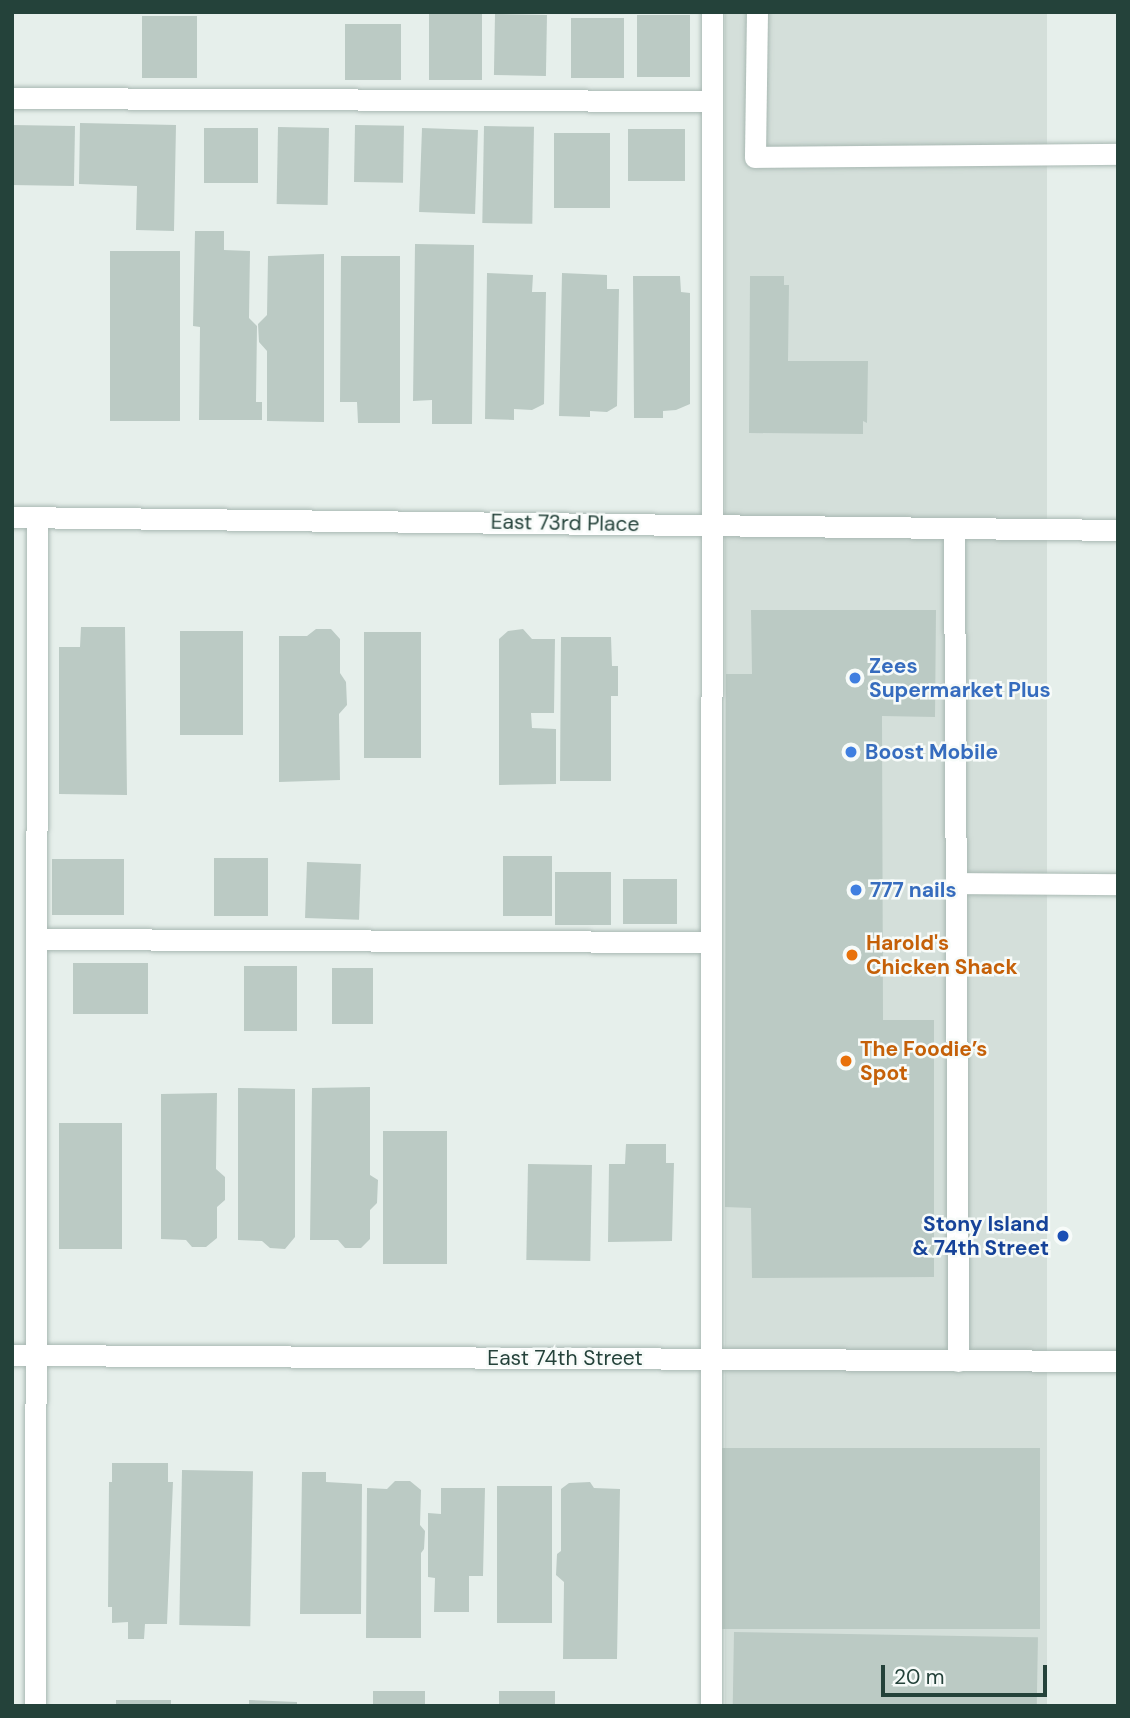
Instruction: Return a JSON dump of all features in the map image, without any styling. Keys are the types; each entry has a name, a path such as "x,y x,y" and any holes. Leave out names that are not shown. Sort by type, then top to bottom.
{"street":[{"path":"711,1706 712,12"},
{"path":"757,12 755,156 1118,154"},
{"path":"12,98 712,100"},
{"name":"East 73rd Place","path":"12,517 1118,530"},
{"path":"35,1706 37,517"},
{"path":"954,528 958,1361"},
{"path":"956,883 1118,884"},
{"path":"38,939 711,942"},
{"name":"East 74th Street","path":"12,1354 1118,1361"}],"shaded area":[{"path":"725,12 1047,12 1047,1706 725,1706"}],"building":[{"path":"429,12 482,12 482,80 429,80"},
{"path":"495,14 547,15 546,76 494,75"},
{"path":"637,15 690,15 690,77 637,77"},
{"path":"142,16 197,16 197,78 142,78"},
{"path":"571,18 624,18 624,78 571,78"},
{"path":"345,24 401,24 401,80 345,80"},
{"path":"80,123 176,125 174,231 136,230 137,186 79,184"},
{"path":"12,125 75,126 74,186 12,185"},
{"path":"355,125 404,126 403,183 354,182"},
{"path":"484,126 534,127 532,224 482,223"},
{"path":"278,127 329,128 328,205 277,204"},
{"path":"204,128 258,128 258,183 204,183"},
{"path":"422,128 478,130 475,214 419,212"},
{"path":"628,129 685,129 685,181 628,181"},
{"path":"554,133 610,133 610,208 554,208"},
{"path":"195,231 224,231 224,250 250,251 249,318 257,326 256,402 262,402 262,420 199,420 200,327 193,326"},
{"path":"415,244 474,245 472,424 432,424 432,400 413,401"},
{"path":"110,251 180,251 180,421 110,421"},
{"path":"324,254 324,422 267,421 267,351 259,342 258,324 267,315 268,256"},
{"path":"341,256 400,256 400,423 358,423 357,402 340,402"},
{"path":"487,273 533,275 532,292 546,292 544,404 532,410 514,409 514,420 485,419"},
{"path":"562,273 607,275 607,289 619,289 617,406 607,412 590,411 590,417 559,416"},
{"path":"633,276 680,276 681,292 690,293 690,404 676,410 663,411 663,418 634,418"},
{"path":"750,276 784,276 784,285 789,285 788,361 868,361 867,423 863,421 863,434 749,433"},
{"path":"751,610 936,610 935,717 882,716 883,1020 934,1020 934,1277 752,1278 751,1208 725,1207 726,674 752,674"},
{"path":"81,627 125,627 127,795 59,794 59,647 80,647"},
{"path":"316,629 331,629 340,639 340,673 346,682 347,705 339,714 340,780 279,782 279,636 307,636"},
{"path":"523,629 532,639 555,639 554,713 531,713 532,728 556,729 556,784 499,785 499,639 508,631"},
{"path":"180,631 243,631 243,735 180,735"},
{"path":"364,632 421,632 421,758 364,758"},
{"path":"561,637 611,637 612,666 618,666 618,696 611,696 611,781 560,781"},
{"path":"503,856 552,856 552,916 503,916"},
{"path":"214,858 268,858 268,916 214,916"},
{"path":"52,859 124,859 124,915 52,915"},
{"path":"307,862 361,864 359,920 305,918"},
{"path":"555,872 611,872 611,925 555,925"},
{"path":"623,879 677,879 677,924 623,924"},
{"path":"73,963 148,963 148,1014 73,1014"},
{"path":"244,966 297,966 297,1031 244,1031"},
{"path":"332,968 373,968 373,1024 332,1024"},
{"path":"370,1087 370,1175 378,1180 377,1203 370,1210 370,1239 361,1248 345,1248 338,1240 310,1240 312,1088"},
{"path":"238,1088 295,1089 295,1237 285,1249 270,1248 262,1241 238,1240"},
{"path":"217,1093 216,1169 225,1177 225,1200 217,1207 217,1238 206,1247 192,1247 186,1240 161,1239 161,1094"},
{"path":"59,1123 122,1123 122,1249 59,1249"},
{"path":"383,1131 447,1131 447,1264 383,1264"},
{"path":"626,1144 666,1144 666,1163 674,1163 672,1241 608,1242 609,1164 625,1164"},
{"path":"528,1164 592,1165 590,1261 526,1260"},
{"path":"720,1448 1040,1448 1040,1629 720,1629"},
{"path":"112,1463 168,1463 168,1482 173,1482 167,1624 145,1624 144,1639 128,1639 128,1622 112,1623 112,1607 108,1607 109,1482 112,1482"},
{"path":"182,1470 253,1471 250,1626 179,1625"},
{"path":"302,1472 326,1472 326,1482 362,1484 361,1614 300,1614"},
{"path":"395,1481 410,1481 421,1490 420,1525 425,1531 424,1549 421,1553 421,1638 366,1638 367,1488 387,1489"},
{"path":"590,1482 594,1488 620,1489 617,1659 563,1659 564,1582 556,1575 557,1554 561,1551 561,1489 569,1483"},
{"path":"497,1486 552,1486 552,1623 497,1623"},
{"path":"441,1488 485,1488 483,1576 469,1576 469,1612 434,1612 435,1578 428,1577 428,1513 441,1514"},
{"path":"734,1632 1038,1637 1037,1706 733,1706"},
{"path":"373,1691 425,1691 425,1706 373,1706"},
{"path":"499,1691 555,1691 555,1706 499,1706"},
{"path":"116,1700 171,1700 171,1706 116,1706"},
{"path":"249,1700 297,1702 297,1706 249,1706"}],"place":[{"name":"Zees Supermarket Plus","path":"855,678"},
{"name":"Boost Mobile","path":"851,752"},
{"name":"777 nails","path":"856,890"},
{"name":"Harold's Chicken Shack","path":"852,955"},
{"name":"The Foodie’s Spot","path":"846,1061"},
{"name":"Stony Island & 74th Street","path":"1063,1236"}]}
